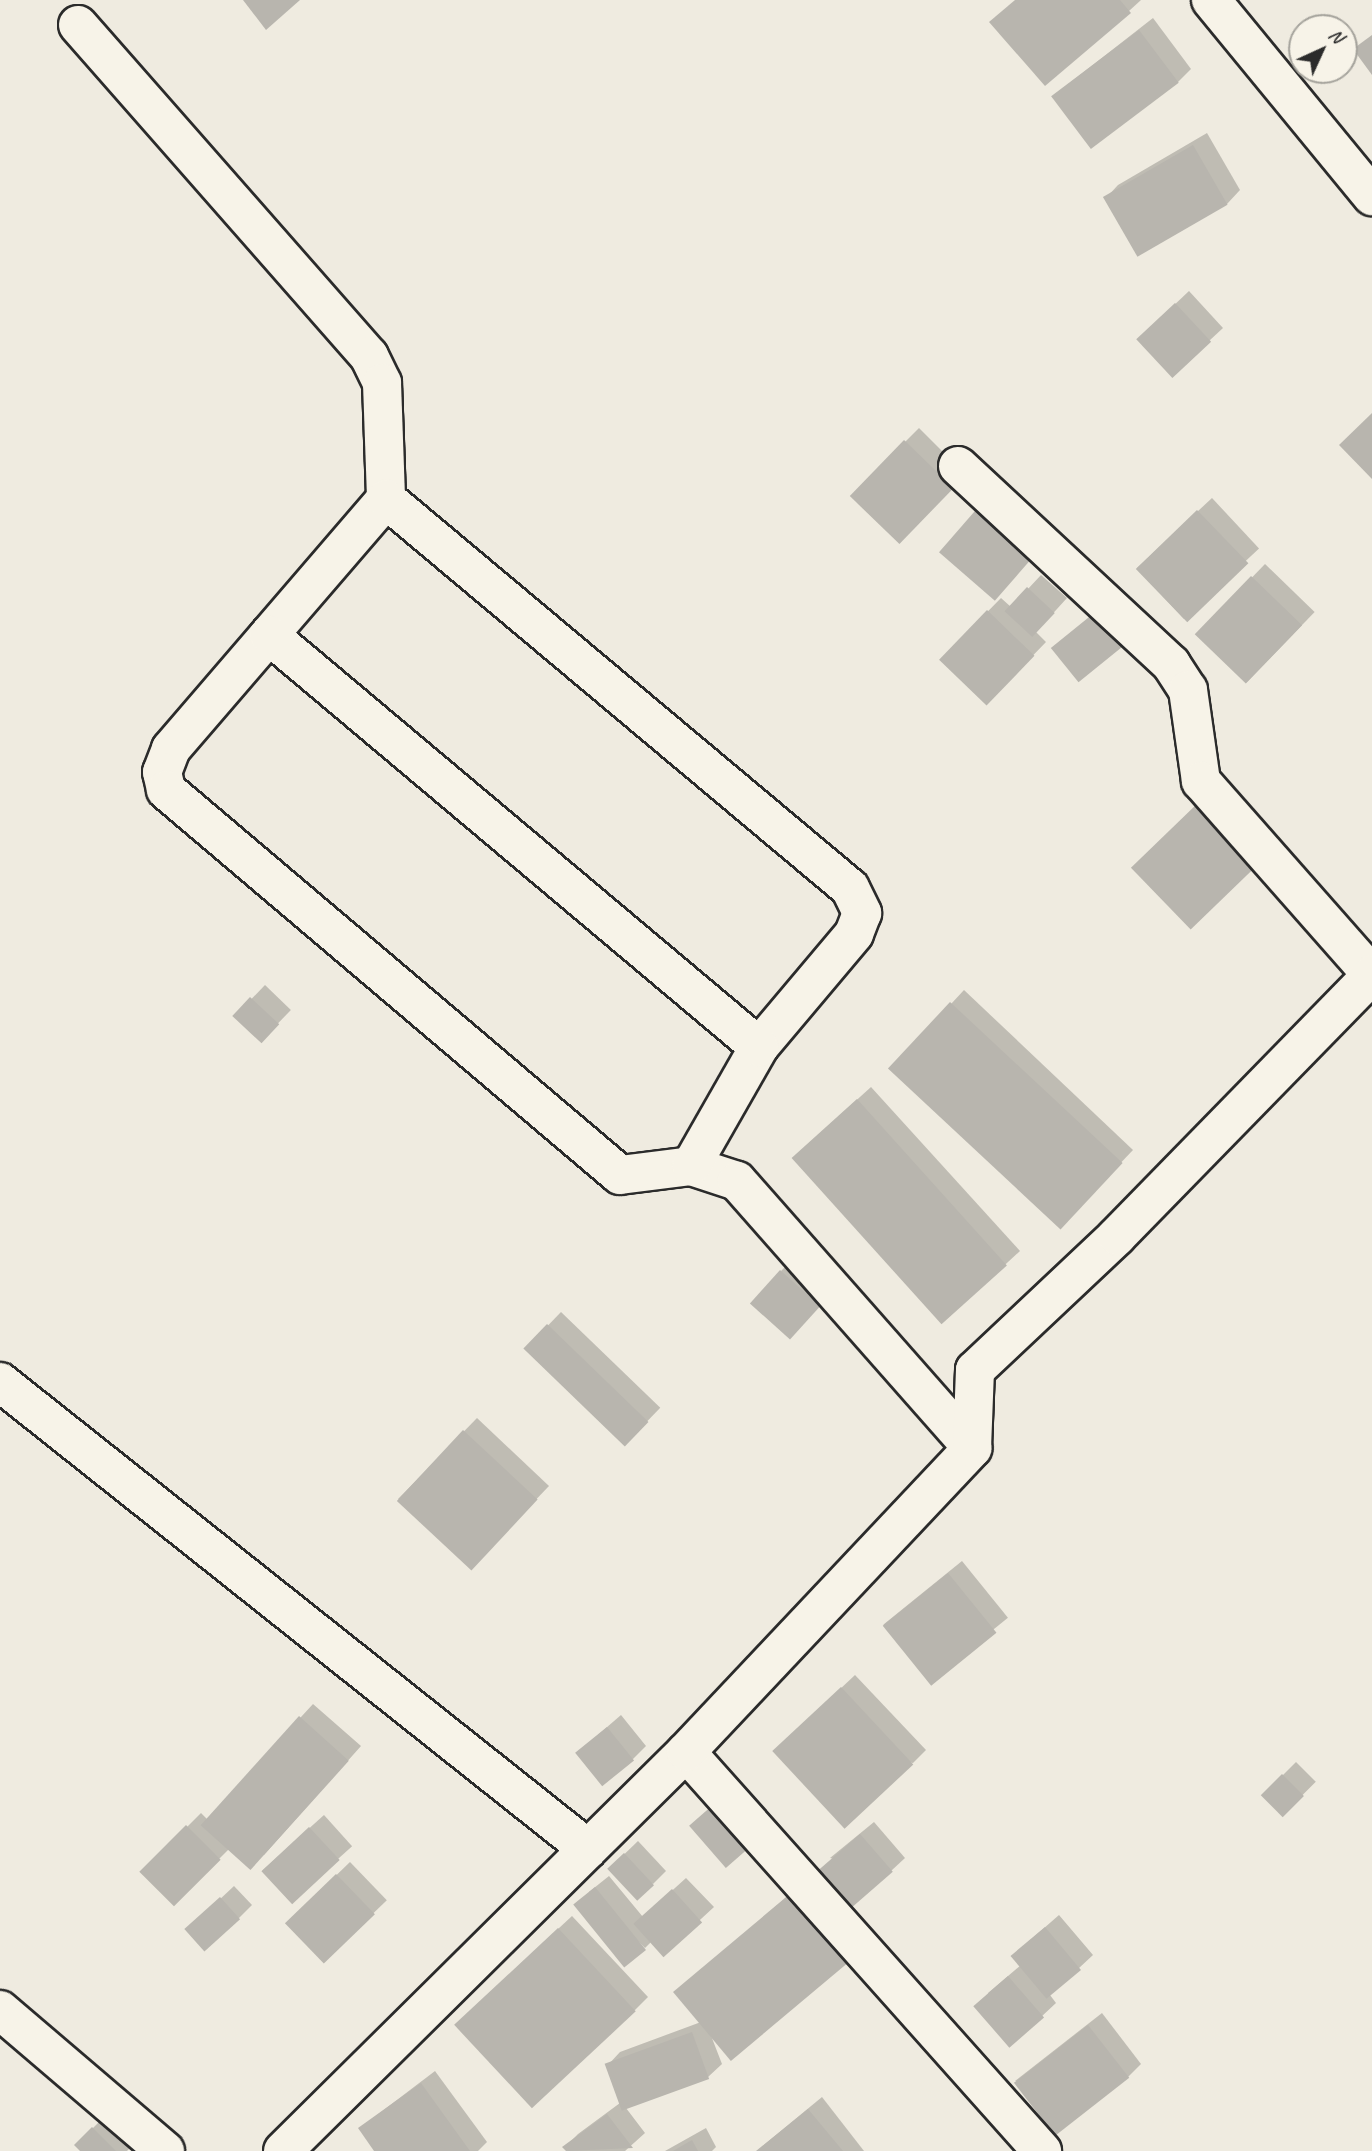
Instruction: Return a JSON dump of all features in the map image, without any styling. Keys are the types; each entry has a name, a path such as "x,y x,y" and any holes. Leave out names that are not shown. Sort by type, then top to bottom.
{"street":[{"path":"1211,0 1372,196"},
{"path":"78,25 369,356 382,383 386,499 171,749 162,772 166,790 620,1175 691,1166 737,1181 972,1448"},
{"path":"294,2148 686,1752 972,1448 975,1370 1117,1236 1372,975 1200,781 1188,690 1171,664 958,466"},
{"path":"386,499 850,888 862,913 854,934 759,1047 691,1166"},
{"path":"269,635 759,1047"},
{"path":"0,1382 588,1849"},
{"path":"686,1752 1042,2151"},
{"path":"0,2010 165,2151"}],"building":[{"path":"243,0 300,0 266,30"},
{"path":"1015,0 1120,0 1131,13 1045,86 989,22"},
{"path":"1139,30 1179,83 1091,149 1051,96"},
{"path":"1372,35 1372,75 1358,56 1358,45"},
{"path":"1193,145 1228,205 1137,257 1103,197"},
{"path":"1175,303 1211,342 1172,378 1136,339"},
{"path":"1372,413 1372,479 1339,445"},
{"path":"904,440 954,488 899,544 850,496"},
{"path":"981,504 1037,553 995,601 939,552"},
{"path":"1197,510 1248,563 1187,622 1136,569"},
{"path":"1251,576 1302,625 1246,684 1195,634"},
{"path":"1027,587 1055,613 1032,637 1004,611"},
{"path":"1099,609 1127,643 1079,682 1051,648"},
{"path":"987,610 1034,656 987,705 939,660"},
{"path":"1200,801 1260,863 1191,930 1131,868"},
{"path":"250,997 279,1024 262,1043 232,1016"},
{"path":"950,1002 1123,1163 1061,1230 888,1069"},
{"path":"857,1099 1007,1265 941,1324 792,1158"},
{"path":"780,1270 820,1306 790,1340 750,1303"},
{"path":"547,1324 648,1422 625,1446 523,1348"},
{"path":"463,1430 538,1500 471,1571 397,1501"},
{"path":"948,1573 996,1633 931,1686 883,1626"},
{"path":"841,1687 913,1765 845,1829 772,1751"},
{"path":"299,1716 349,1761 250,1870 201,1825"},
{"path":"607,1727 634,1760 602,1786 575,1753"},
{"path":"1282,1774 1304,1796 1283,1817 1261,1795"},
{"path":"714,1804 751,1846 726,1868 689,1826"},
{"path":"186,1825 221,1860 174,1906 139,1872"},
{"path":"309,1827 340,1860 292,1904 261,1871"},
{"path":"860,1834 893,1872 848,1910 815,1873"},
{"path":"624,1853 654,1885 637,1901 607,1869"},
{"path":"336,1874 375,1914 324,1964 285,1923"},
{"path":"595,1887 646,1950 624,1968 573,1905"},
{"path":"672,1889 702,1922 663,1957 633,1924"},
{"path":"791,1893 849,1962 731,2061 673,1992"},
{"path":"220,1897 240,1919 204,1951 184,1929"},
{"path":"1045,1927 1081,1970 1047,1999 1011,1956"},
{"path":"558,1928 636,2011 532,2108 454,2025"},
{"path":"1008,1976 1044,2018 1009,2048 973,2006"},
{"path":"1088,2025 1129,2078 1055,2136 1014,2083"},
{"path":"692,2032 709,2079 622,2111 605,2064"},
{"path":"421,2083 470,2151 374,2151 358,2128"},
{"path":"808,2109 843,2151 756,2151"},
{"path":"607,2114 633,2148 566,2151 562,2147"},
{"path":"92,2127 116,2151 80,2151 74,2145"},
{"path":"692,2140 698,2151 673,2151"}]}
